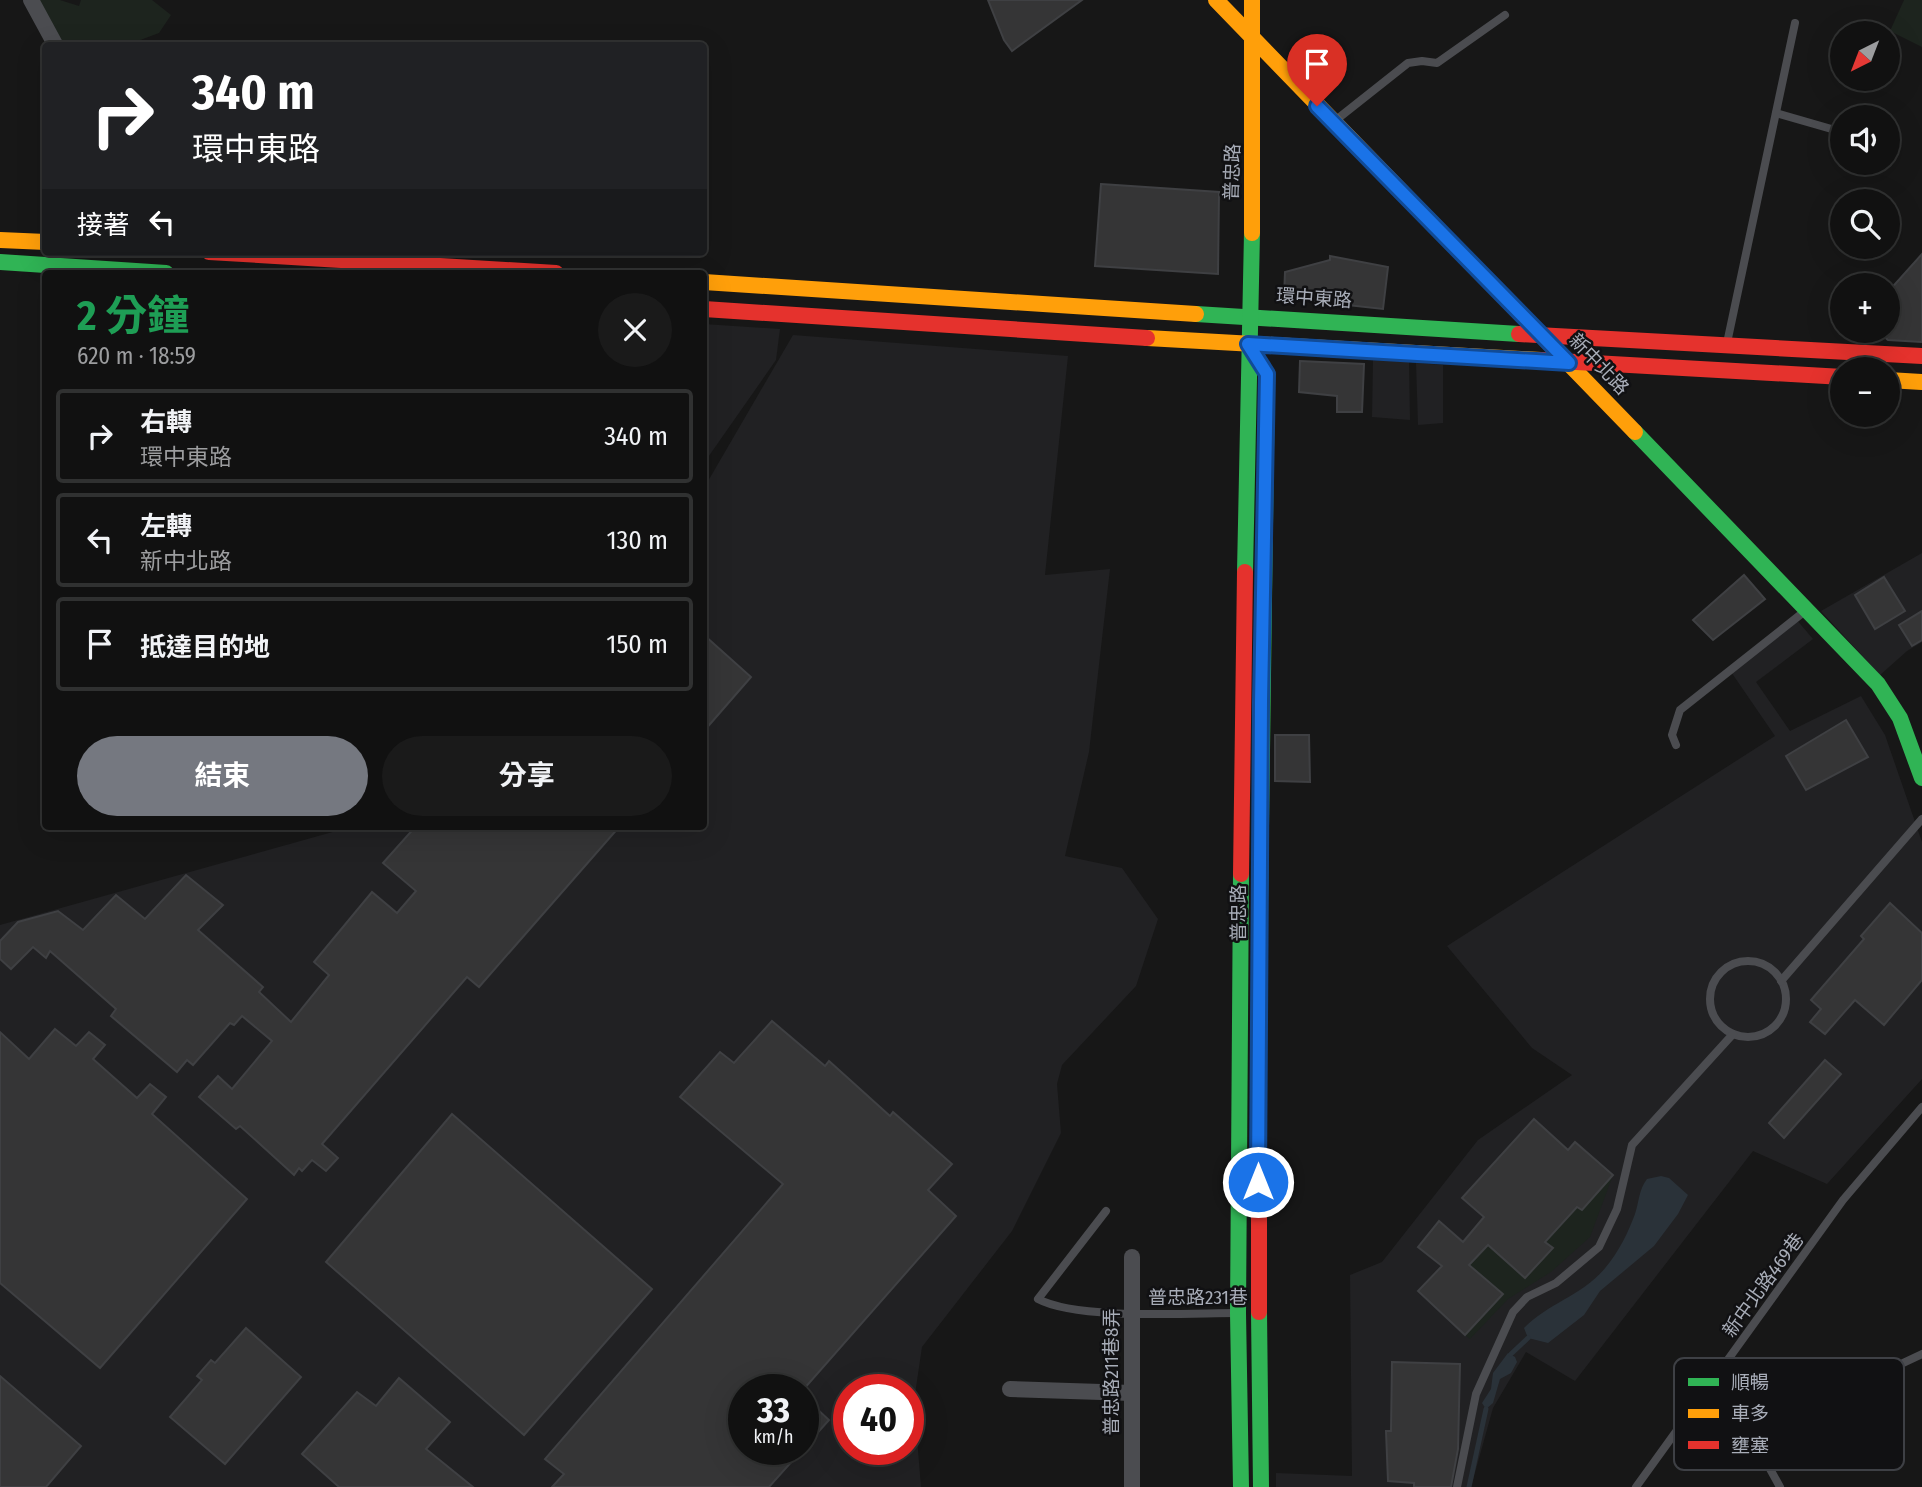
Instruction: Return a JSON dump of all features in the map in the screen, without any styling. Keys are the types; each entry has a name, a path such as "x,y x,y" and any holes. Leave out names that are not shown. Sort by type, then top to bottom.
{"street":[{"path":"31,0 54,42"},
{"name":"新中北路","path":"1216,0 1878,684 1900,718 1922,778"},
{"name":"普忠路","path":"1241,1487 1238,1313 1248,344 1254,140 1252,39 1255,1"},
{"path":"0,240 42,243"},
{"path":"103,256 103,269"},
{"path":"275,256 506,270"},
{"path":"0,262 119,270"},
{"name":"環中東路","path":"707,282 1543,336 1922,356"},
{"path":"707,309 1248,344 1830,376"},
{"name":"普忠路","path":"1248,344 1267,374 1260,716 1258,1182 1261,1487"},
{"path":"1900,381 1922,382"},
{"name":"普忠路211巷8弄","path":"1132,1257 1132,1487"},
{"path":"1010,1389 1132,1393"}],"lane":[{"path":"1334,122 1409,64 1422,61 1437,63 1505,15"},
{"path":"1726,346 1795,23"},
{"path":"1776,113 1830,129"},
{"path":"1676,745 1672,735 1681,710 1808,610"},
{"path":"1781,981 1922,819"},
{"path":"1751,961 1763,965 1781,981 1785,1006 1773,1028 1750,1038 1733,1034 1716,1021 1711,1010 1709,997 1718,975 1739,962 1751,961"},
{"path":"1457,1487 1476,1394 1513,1312 1527,1297 1556,1283 1599,1247 1616,1209 1632,1145 1733,1034"},
{"name":"新中北路469巷","path":"1729,1358 1843,1200 1922,1107"},
{"name":"普忠路231巷","path":"1106,1211 1038,1299 1051,1306 1132,1313 1261,1313"},
{"path":"1904,1362 1922,1354"},
{"name":"新中北路469巷","path":"1636,1487 1674,1434"},
{"path":"1771,1470 1780,1487"}],"shaded area":[{"path":"31,0 60,0 79,6 81,0 152,0 171,15 159,33 135,42 53,42"},
{"path":"1904,0 1922,0 1922,47 1900,36 1900,21 1895,21"},
{"path":"707,324 780,329 776,360 707,459"},
{"path":"793,335 1068,356 1045,575 1110,569 1089,752 1065,856 1122,868 1158,919 1136,986 1062,1065 1057,1084 1061,1133 1012,1231 922,1347 918,1374 833,1374 833,1465 919,1465 921,1487 0,1487 0,925 340,830 707,830 707,483"},
{"path":"1373,360 1409,362 1410,420 1372,417"},
{"path":"1416,363 1443,365 1443,423 1418,425"},
{"path":"1922,553 1922,642 1907,651 1880,675 1821,611"},
{"path":"1796,619 1813,639 1756,682 1790,731 1861,696 1885,735 1922,842 1922,1079 1827,1184 1753,1151 1575,1381 1526,1352 1493,1408 1471,1487 1276,1487 1276,1473 1352,1476 1350,1275 1382,1262 1478,1140 1572,1075 1532,1048 1447,946 1775,736 1729,669"},
{"path":"1613,1175 1590,1237 1551,1272 1508,1299 1470,1339 1465,1335 1503,1294 1469,1265 1488,1245 1553,1248 1545,1242 1577,1207 1582,1210"},
{"path":"1661,1176 1669,1178 1688,1195 1678,1214 1654,1246 1600,1291 1584,1315 1548,1343 1528,1338 1524,1328 1587,1285 1606,1267 1629,1228 1644,1183 1647,1179"},
{"path":"1508,1353 1515,1357 1517,1362 1511,1373 1500,1379 1493,1403 1486,1409 1482,1403 1491,1389 1493,1373"}],"building":[{"path":"988,0 1082,0 1012,51 1004,40"},
{"path":"1101,184 1219,192 1218,274 1095,266"},
{"path":"1922,254 1922,342 1900,341 1900,279"},
{"path":"1330,256 1388,267 1383,309 1284,298 1285,272 1330,260"},
{"path":"1300,361 1364,364 1362,412 1337,412 1337,396 1299,392"},
{"path":"1744,575 1765,599 1713,640 1693,620"},
{"path":"1884,577 1905,611 1875,629 1855,595"},
{"path":"1922,611 1922,640 1912,646 1899,625"},
{"path":"707,638 751,677 707,728"},
{"path":"1846,720 1868,757 1806,790 1786,756"},
{"path":"1275,735 1309,735 1310,782 1275,781"},
{"path":"412,830 616,830 479,987 467,977 322,1144 338,1158 326,1171 312,1160 302,1171 299,1168 294,1175 240,1126 236,1129 199,1097 218,1076 232,1089 272,1041 242,1016 234,1025 230,1023 193,1065 187,1060 177,1072 111,1016 116,1009 50,951 46,958 33,947 11,969 0,959 0,941 18,922 58,911 83,930 116,895 145,919 186,875 223,905 198,930 263,987 259,992 291,1022 329,975 314,962 372,892 397,913 416,891 383,863"},
{"path":"1890,903 1922,933 1922,980 1884,1025 1855,1000 1825,1034 1810,1022 1821,1009 1811,1000 1864,939 1861,936"},
{"path":"772,1021 825,1066 829,1061 890,1116 893,1112 952,1164 928,1190 956,1216 817,1374 728,1374 728,1465 789,1465 769,1487 552,1487 564,1474 545,1459 783,1184 680,1097 720,1052 734,1063"},
{"path":"55,1029 76,1046 89,1032 105,1045 93,1059 137,1098 150,1084 166,1097 152,1114 247,1199 100,1368 0,1283 0,1032 29,1059"},
{"path":"1825,1060 1841,1074 1784,1138 1769,1123"},
{"path":"452,1114 652,1289 524,1435 326,1262"},
{"path":"1534,1119 1568,1150 1575,1142 1613,1175 1582,1210 1577,1207 1545,1242 1553,1248 1525,1278 1488,1245 1469,1265 1503,1294 1465,1335 1418,1291 1442,1266 1418,1247 1439,1221 1463,1242 1484,1217 1462,1198"},
{"path":"246,1328 301,1377 225,1464 170,1417 202,1380 197,1376 211,1360 215,1363"},
{"path":"1392,1362 1460,1364 1458,1449 1451,1487 1414,1487 1414,1483 1388,1481 1386,1431 1391,1431"},
{"path":"0,1376 81,1446 46,1487 0,1487"},
{"path":"399,1378 450,1422 426,1449 473,1487 339,1487 302,1454 357,1392 376,1406"},
{"path":"819,1411 829,1420 819,1431"}],"waterway":[{"path":"1511,1354 1528,1338"},
{"path":"1469,1487 1486,1409"}],"traffic: fast":[{"path":"1245,572 1252,233"},
{"path":"0,262 121,270"},
{"path":"1196,314 1519,334"},
{"path":"1248,344 1267,374 1259,977"},
{"path":"1635,432 1878,684 1900,718 1922,778"},
{"path":"1241,874 1238,1313 1241,1487"},
{"path":"1259,1312 1261,1487"}],"traffic: slow":[{"path":"1216,0 1635,432"},
{"path":"1252,0 1252,233"},
{"path":"0,240 42,242"},
{"path":"707,282 1196,314"},
{"path":"1147,338 1541,360"},
{"path":"1900,381 1922,382"}],"traffic: jam":[{"path":"275,256 506,270"},
{"path":"707,309 1147,338"},
{"path":"1519,334 1922,356"},
{"path":"1541,360 1830,376"},
{"path":"1241,874 1245,572"},
{"path":"1259,977 1259,1312"}],"route":[{"path":"1258,1182 1261,702 1267,374 1248,344 1569,363 1317,106"}]}
